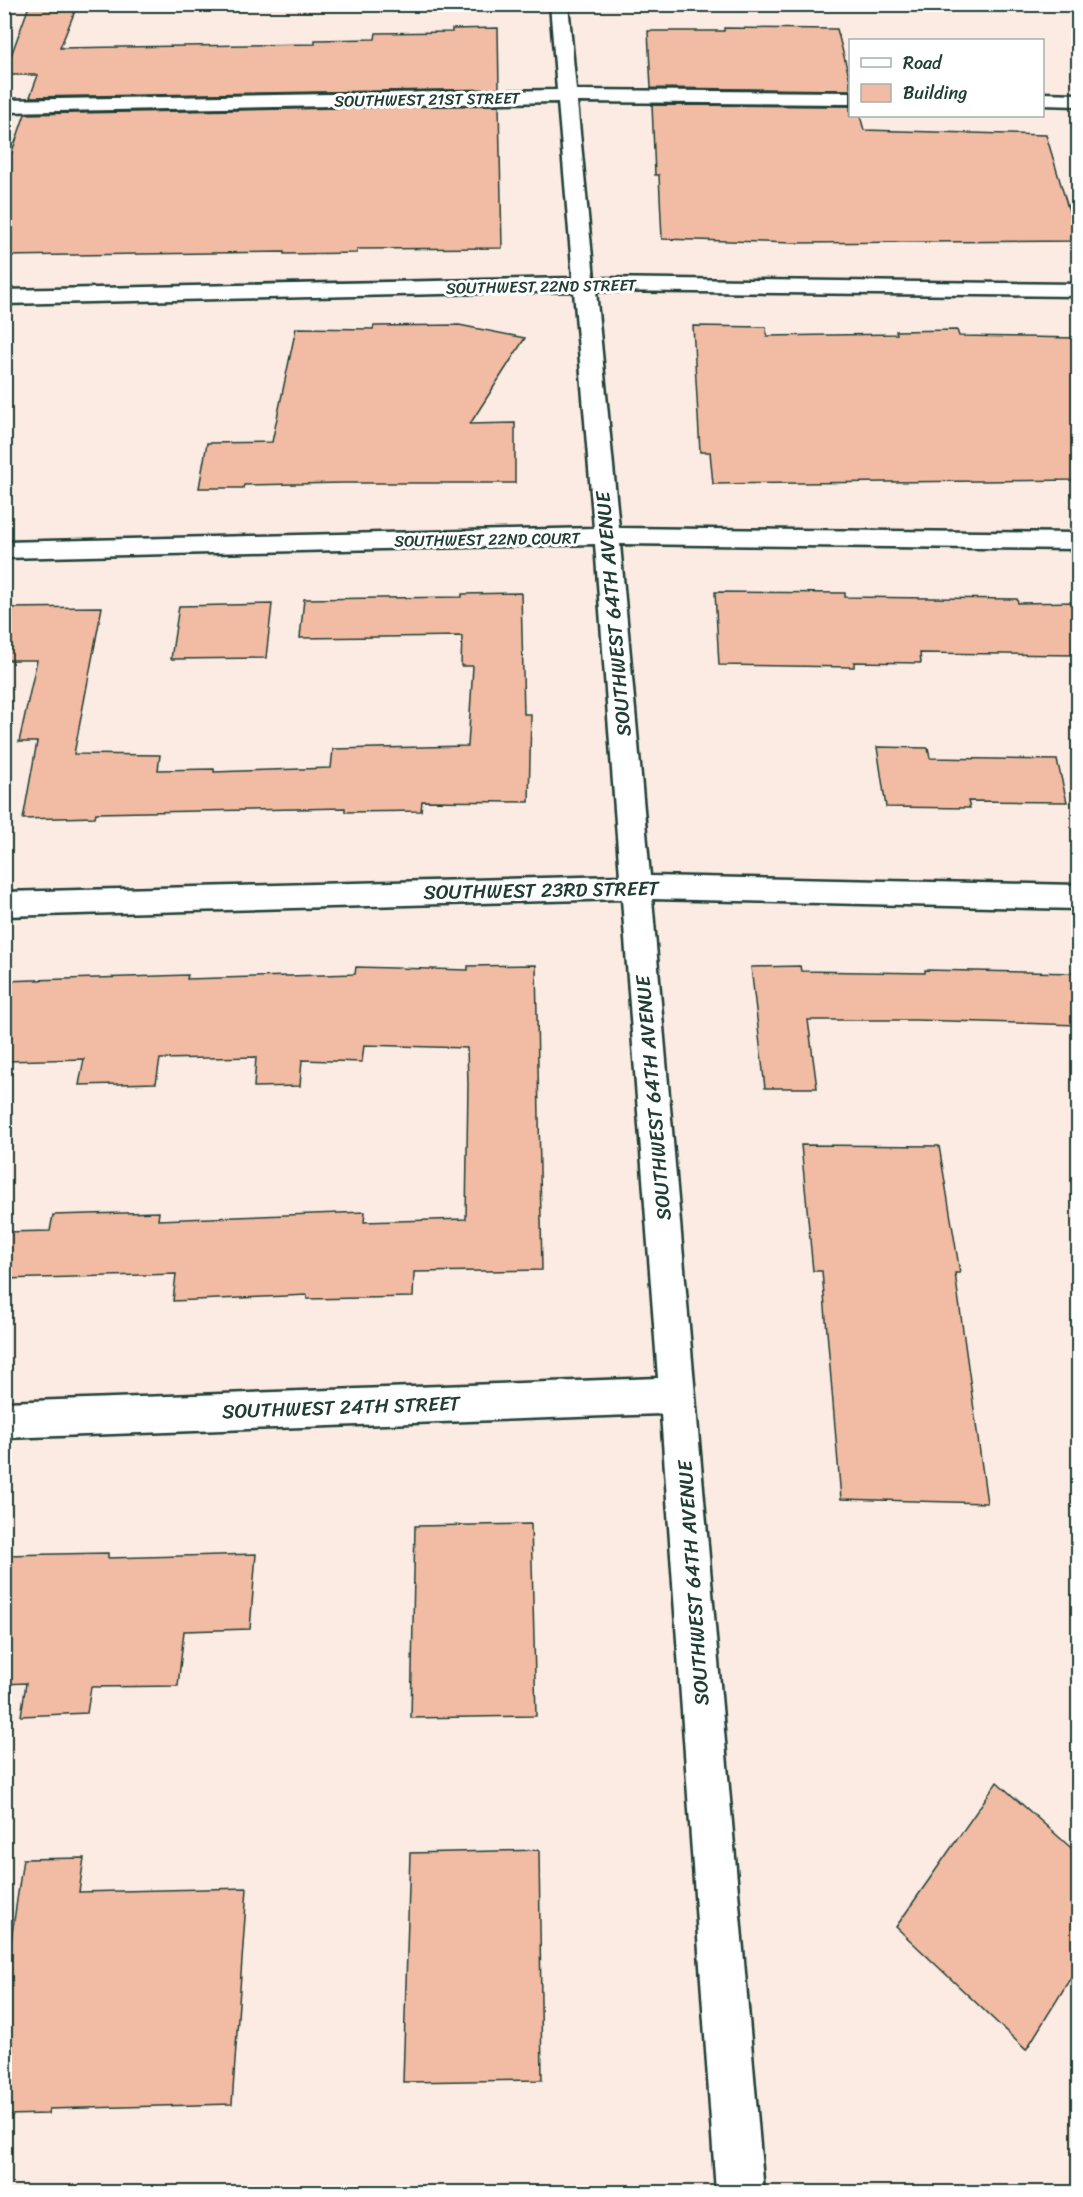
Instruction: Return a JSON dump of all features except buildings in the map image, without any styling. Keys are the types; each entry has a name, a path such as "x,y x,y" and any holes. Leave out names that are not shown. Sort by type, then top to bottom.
{"street":[{"name":"SOUTHWEST 64TH AVENUE","path":"559,4 607,536 678,1395 740,2193"},
{"name":"SOUTHWEST 21ST STREET","path":"4,106 566,96 849,98"},
{"path":"1044,99 1078,100"},
{"name":"SOUTHWEST 22ND STREET","path":"4,297 584,284 1078,290"},
{"name":"SOUTHWEST 22ND COURT","path":"4,550 607,536 1078,540"},
{"name":"SOUTHWEST 23RD STREET","path":"4,904 636,887 1078,897"},
{"name":"SOUTHWEST 24TH STREET","path":"4,1420 678,1395"}]}
